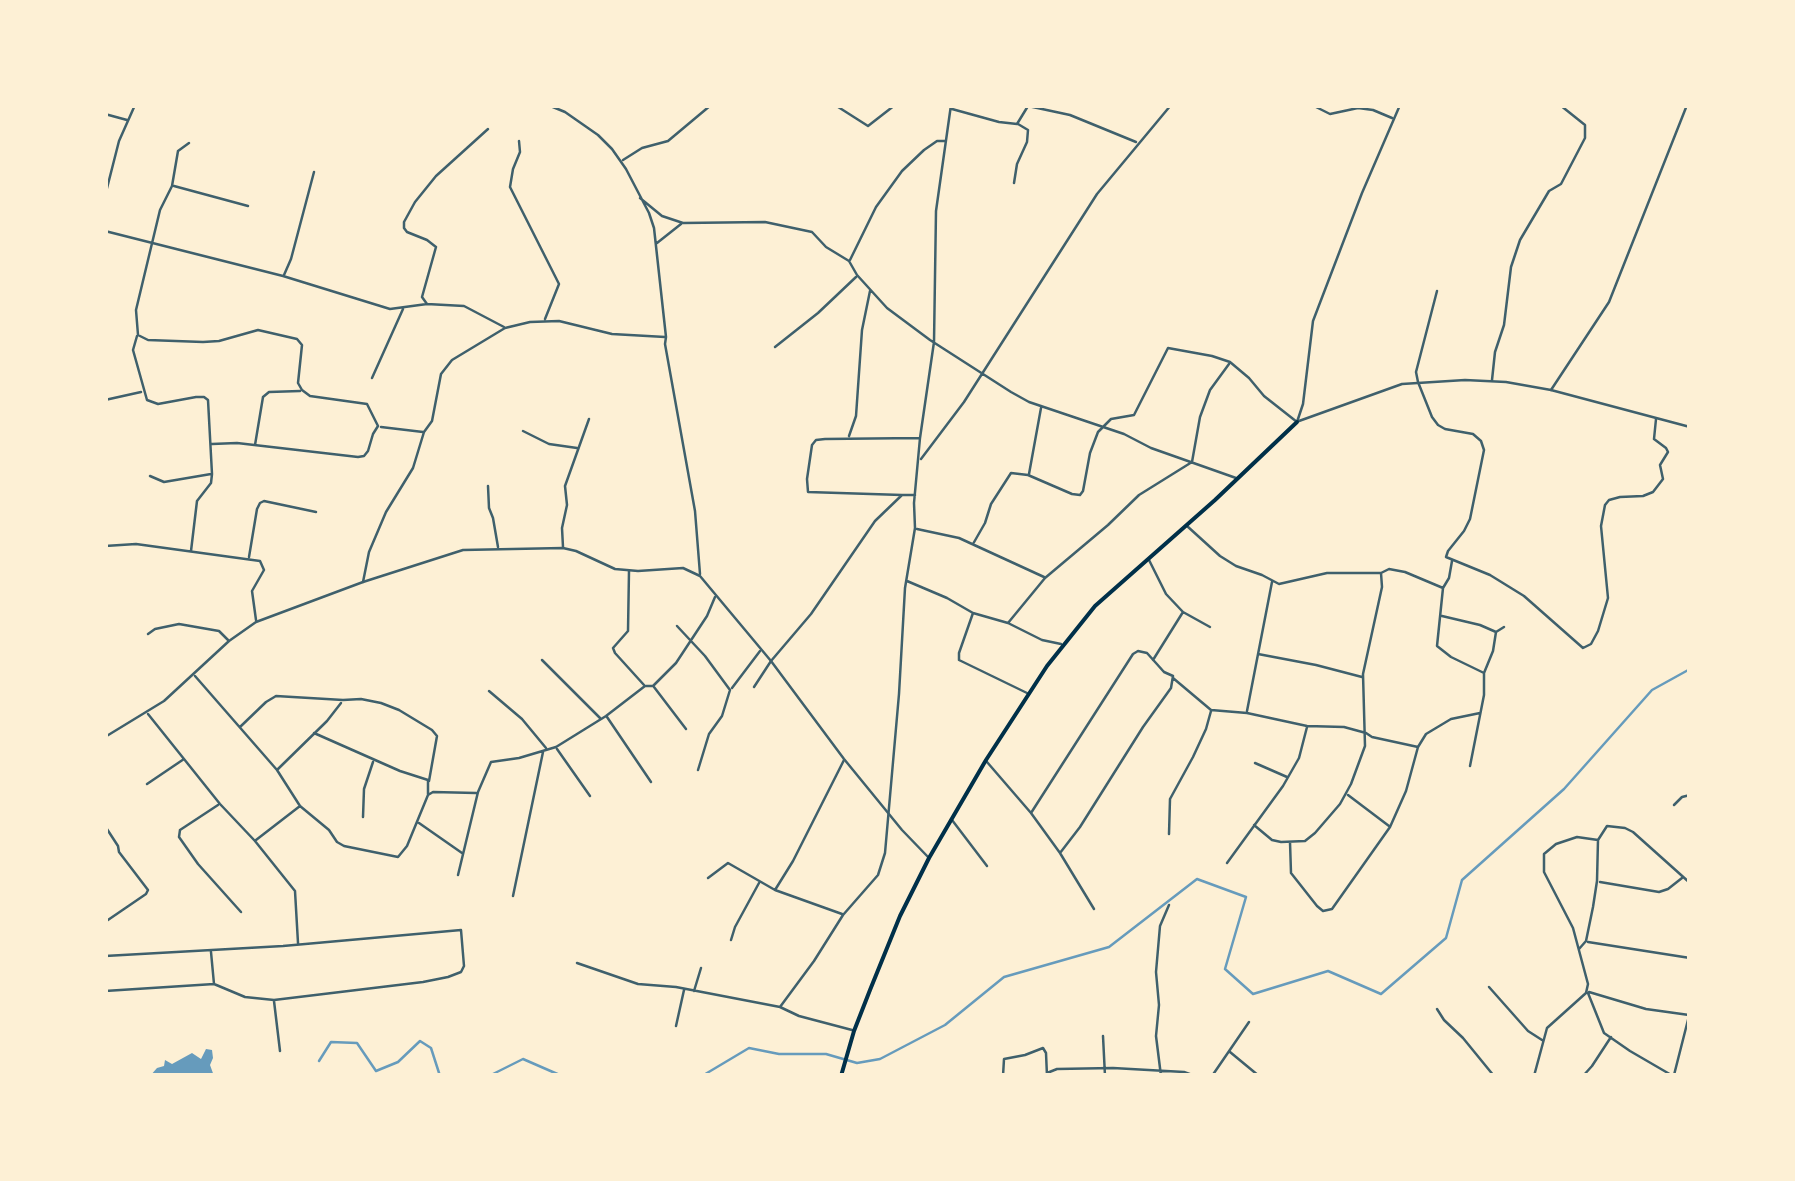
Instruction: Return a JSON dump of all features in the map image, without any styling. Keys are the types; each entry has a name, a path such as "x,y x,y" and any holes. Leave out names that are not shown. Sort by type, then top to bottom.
{"main road":[{"path":"841,1076 854,1030 900,916 929,858 986,760 1062,645 1096,606 1297,422"}],"street":[{"path":"105,196 135,105"},
{"path":"550,105 598,136 622,161 651,219 657,243 665,344 697,525 700,576"},
{"path":"622,161 642,148 668,141 712,105"},
{"path":"835,105 868,126 895,105"},
{"path":"920,460 982,374 1097,194 1170,105"},
{"path":"1312,105 1330,114 1358,108 1394,119"},
{"path":"1297,422 1306,389 1313,322 1400,105"},
{"path":"1492,382 1494,352 1504,325 1511,267 1520,240 1549,191 1561,184 1585,138 1585,125 1560,105"},
{"path":"1551,390 1609,302 1687,105"},
{"path":"1016,124 1028,106 1070,115 1138,143"},
{"path":"780,1007 843,915 882,867 894,758 905,588 916,528 920,438 934,342 936,211 951,107 1028,130 1014,183"},
{"path":"105,114 127,120"},
{"path":"427,304 422,297 436,246 408,232 404,222 436,176 488,128"},
{"path":"519,141 520,152 510,188 559,284 544,320"},
{"path":"849,261 876,207 902,172 924,150 937,141 946,141"},
{"path":"190,143 178,151 172,186 160,210 136,310 138,335 133,350 147,400 153,404 204,396 208,400 211,483 197,502 191,551"},
{"path":"283,276 314,172"},
{"path":"172,186 248,206"},
{"path":"640,198 662,216 682,224 750,222 807,230 849,261 857,276 887,308 1010,392 1238,479"},
{"path":"657,243 682,224"},
{"path":"105,230 283,276 390,309 427,304 464,306 505,328"},
{"path":"775,347 857,276"},
{"path":"849,438 856,416 862,330 870,289"},
{"path":"1437,291 1416,372 1418,382 1438,425 1474,434 1484,450 1470,519 1446,557 1490,575 1524,596 1583,648 1591,644 1598,631 1608,598 1601,526 1605,505 1620,497 1643,496 1661,484 1660,465 1668,452 1652,436 1656,417"},
{"path":"372,378 404,308"},
{"path":"363,582 369,552 386,512 413,468 424,432 432,421 436,388 445,367 505,328 544,320 612,334 666,337"},
{"path":"138,335 148,340 203,342 258,330 297,339 302,345 298,383 302,390 310,396 367,404 378,426"},
{"path":"973,544 1010,473 1028,475 1080,495 1098,432 1110,419 1134,415 1168,348 1230,362 1297,422"},
{"path":"1008,623 1045,578 1139,495 1192,462 1205,403 1230,362"},
{"path":"1297,422 1402,384 1492,382 1551,390 1690,426"},
{"path":"255,446 263,397 269,392 302,390"},
{"path":"105,400 142,392"},
{"path":"1028,475 1041,406"},
{"path":"564,548 565,486 589,419"},
{"path":"378,426 424,432"},
{"path":"211,444 358,458 366,454 378,426"},
{"path":"523,431 550,444 579,449"},
{"path":"916,495 808,492 806,479 816,440 920,438"},
{"path":"150,476 164,482 212,474"},
{"path":"488,486 498,548"},
{"path":"754,687 875,521 902,495"},
{"path":"249,559 260,503 316,512"},
{"path":"1186,524 1220,556 1279,584 1327,573 1380,572 1389,568 1443,588"},
{"path":"916,528 959,538 1045,578"},
{"path":"105,546 136,544 260,562 264,567 252,591 256,622"},
{"path":"105,737 147,712 256,622 462,550 564,548 615,569 683,568 700,576 844,759 929,858"},
{"path":"1148,558 1166,594 1183,612 1210,627"},
{"path":"1452,560 1443,588 1437,646 1484,673"},
{"path":"629,570 628,626 613,648 645,686"},
{"path":"1254,825 1272,840 1304,841 1316,833 1346,793 1365,746 1363,678 1382,587 1380,572"},
{"path":"1247,712 1272,580"},
{"path":"907,581 973,613 1062,645"},
{"path":"458,875 478,792 491,762 556,747 645,686 654,686 676,664 707,616 715,595"},
{"path":"1152,661 1183,612"},
{"path":"973,613 959,660 1029,694"},
{"path":"1441,616 1496,632"},
{"path":"148,634 155,628 179,624 219,631 229,641"},
{"path":"677,626 730,690"},
{"path":"1470,766 1484,695 1484,673 1496,632 1504,626"},
{"path":"698,770 709,734 722,716 730,690 761,650"},
{"path":"1031,813 1138,651 1147,653 1211,710 1247,712 1307,726 1344,727 1418,747"},
{"path":"1257,654 1363,678"},
{"path":"542,660 604,717 651,782"},
{"path":"194,675 239,728 276,770 300,806 329,830 337,842 396,858 408,846 428,795 437,736 432,730 381,703 276,696 239,728"},
{"path":"1060,853 1165,698 1172,676"},
{"path":"654,686 686,729"},
{"path":"490,691 522,719 545,750 514,896"},
{"path":"276,770 343,700"},
{"path":"1169,834 1170,799 1206,729 1211,710"},
{"path":"147,712 295,891 298,944"},
{"path":"1290,842 1291,874 1310,899 1328,912 1390,827 1426,734 1440,724 1480,713"},
{"path":"1227,863 1288,778 1299,758 1307,726"},
{"path":"314,733 429,781"},
{"path":"556,747 590,796"},
{"path":"147,784 186,758"},
{"path":"775,890 844,759"},
{"path":"363,817 364,789 374,760"},
{"path":"986,760 1060,853 1094,910"},
{"path":"1255,763 1288,778"},
{"path":"428,795 478,792"},
{"path":"1346,793 1390,827"},
{"path":"1674,805 1690,795"},
{"path":"220,804 180,830 178,838 242,912"},
{"path":"255,841 300,806"},
{"path":"952,819 987,866"},
{"path":"418,822 464,854"},
{"path":"105,826 118,852 148,890 105,922"},
{"path":"1580,948 1586,941 1597,881 1598,840 1607,826 1625,828 1642,838 1690,884"},
{"path":"1587,991 1646,1009 1690,1013 1673,1076 1604,1032 1587,991 1573,928 1544,872 1544,854 1556,844 1577,837 1598,840"},
{"path":"708,878 728,863 775,890 843,915"},
{"path":"1597,881 1660,892 1683,878"},
{"path":"731,940 759,882"},
{"path":"1161,1074 1156,1036 1156,972 1160,926 1169,905"},
{"path":"105,956 461,930 464,966 461,972 423,982 274,1000 246,997 214,984 105,991"},
{"path":"1586,941 1690,958"},
{"path":"211,951 214,984"},
{"path":"578,963 638,984 684,988 780,1007 854,1030"},
{"path":"694,991 701,968"},
{"path":"676,1026 684,988"},
{"path":"1489,988 1528,1031 1543,1040"},
{"path":"1534,1076 1550,1025 1587,991"},
{"path":"274,1000 280,1052"},
{"path":"1437,1009 1494,1076"},
{"path":"1212,1076 1248,1022"},
{"path":"1102,1036 1105,1076"},
{"path":"1582,1076 1611,1038"},
{"path":"1004,1076 1004,1059 1042,1048 1047,1074 1057,1069 1105,1068 1161,1074 1184,1072 1195,1076"},
{"path":"1230,1052 1259,1076"}],"water":[{"path":"206,1049 212,1050 210,1065 214,1076 150,1076 164,1066 165,1060 172,1064 192,1053 201,1059"}],"waterway":[{"path":"702,1076 749,1048 779,1054 826,1054 857,1063 880,1059 945,1025 1004,977 1109,947 1197,879 1246,897 1225,969 1253,994 1328,971 1381,994 1446,938 1462,880 1564,789 1652,690 1690,669"},
{"path":"319,1061 331,1042 357,1043 376,1071 398,1062 420,1041 431,1048 440,1076"},
{"path":"489,1076 523,1059 562,1076"}]}
